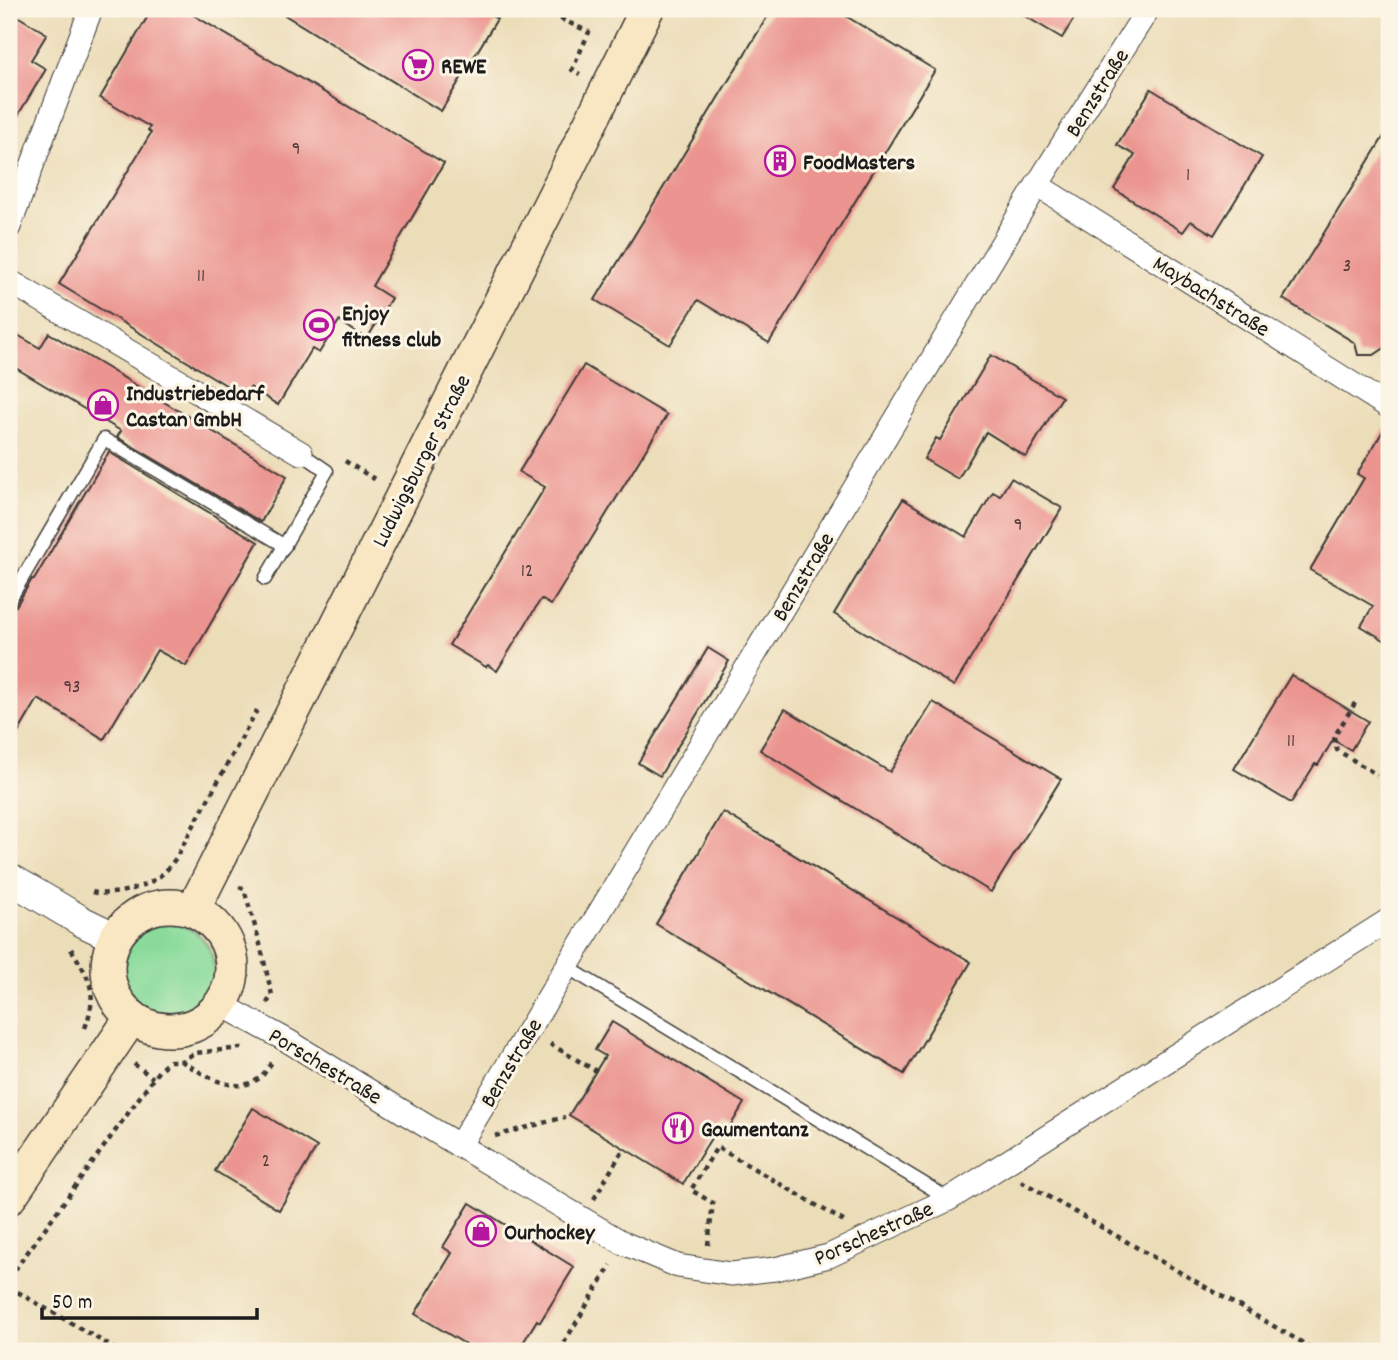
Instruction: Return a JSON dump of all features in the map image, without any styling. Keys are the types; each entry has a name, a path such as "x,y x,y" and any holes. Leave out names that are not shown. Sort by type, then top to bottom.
{"main road":[{"name":"Ludwigsburger Straße","path":"193,910 647,9"},
{"path":"174,906 193,910 203,915 220,931 230,952 230,985 220,1004 196,1024 181,1029 160,1029 145,1025 132,1017 118,1000 110,980 109,955 116,938 123,927 137,915 155,908 174,906"},
{"path":"9,1198 132,1017"}],"street":[{"path":"9,227 91,9"},
{"name":"Benzstraße","path":"459,1146 1037,185 1148,9"},
{"name":"Maybachstraße","path":"1037,185 1388,404"},
{"path":"9,281 301,453"},
{"path":"9,878 83,922 116,938"},
{"name":"Porschestraße","path":"220,1004 288,1041 623,1243 678,1266 731,1274 775,1269 829,1256 949,1199 1389,920"}],"lane":[{"path":"9,601 104,439 285,546"},
{"path":"265,579 327,471 301,453"},
{"path":"567,967 949,1199"}],"path":[{"path":"542,10 589,32 572,70 580,74"},
{"path":"1354,703 1334,737 1337,750 1377,775"},
{"path":"101,894 118,893 161,876 176,858"},
{"path":"9,1278 160,1069 170,1061 180,1061 195,1053 240,1048 272,995 244,889 209,874"},
{"path":"83,922 71,949 84,969 92,992 92,1010 84,1031"},
{"path":"528,1031 596,1071"},
{"path":"180,1061 211,1079 227,1085 243,1085 261,1076 288,1041"},
{"path":"459,1146 565,1117"},
{"path":"704,1270 713,1203 691,1190 717,1146 870,1237"},
{"path":"582,1219 624,1148"},
{"path":"1000,1167 1023,1183 1317,1351"},
{"path":"559,1351 623,1243"},
{"path":"9,1287 119,1351"}],"green space":[{"path":"168,923 185,927 200,937 210,952 214,969 210,986 200,1001 185,1011 168,1015 151,1011 136,1001 126,986 122,969 126,952 136,937 151,927"}],"building":[{"path":"152,9 183,9 444,163 372,286 391,298 367,339 339,321 319,353 312,349 278,405 250,387 244,396 59,284 151,133 148,130 150,127 100,98"},
{"name":"REWE","path":"275,9 480,9 497,19 441,111"},
{"name":"FoodMasters","path":"772,9 834,9 935,70 769,343 698,300 670,345 595,300"},
{"path":"1013,9 1080,9 1062,38"},
{"path":"9,11 47,34 31,60 46,69 9,130"},
{"path":"1151,89 1262,157 1214,235 1191,221 1183,232 1114,189 1135,155 1117,145"},
{"path":"1389,128 1389,345 1374,355 1358,355 1355,343 1283,299"},
{"path":"9,330 40,348 49,333 287,476 261,522 117,437 121,431 9,364"},
{"path":"991,355 1062,397 1026,457 986,432 958,479 924,459 936,438 940,440"},
{"path":"584,365 667,415 551,605 541,599 497,671 449,645 545,487 519,472"},
{"path":"1389,421 1389,643 1361,626 1373,606 1310,570 1364,478 1357,474"},
{"path":"109,452 258,542 186,666 157,650 104,739 38,699 9,748 9,610 16,606 32,579 34,580"},
{"path":"1011,478 1062,508 954,686 834,614 903,499 966,537 993,492 1000,496"},
{"path":"708,648 729,661 660,776 638,763"},
{"path":"1291,675 1368,721 1351,750 1333,740 1291,803 1234,769"},
{"path":"933,702 1061,779 991,892 760,750 785,709 890,772"},
{"path":"723,812 971,962 904,1074 656,924"},
{"path":"612,1022 744,1103 728,1130 719,1125 683,1184 569,1115 605,1056 595,1050"},
{"path":"253,1108 317,1147 279,1210 215,1171"},
{"path":"470,1203 574,1267 540,1322 537,1320 518,1351 477,1351 415,1314 452,1253 443,1247"}],"place":[{"name":"REWE","path":"418,65"},
{"name":"FoodMasters","path":"780,161"},
{"name":"Enjoy fitness club","path":"319,325"},
{"name":"Industriebedarf Castan GmbH","path":"103,405"},
{"name":"Gaumentanz","path":"678,1128"},
{"name":"Ourhockey","path":"481,1231"}]}
